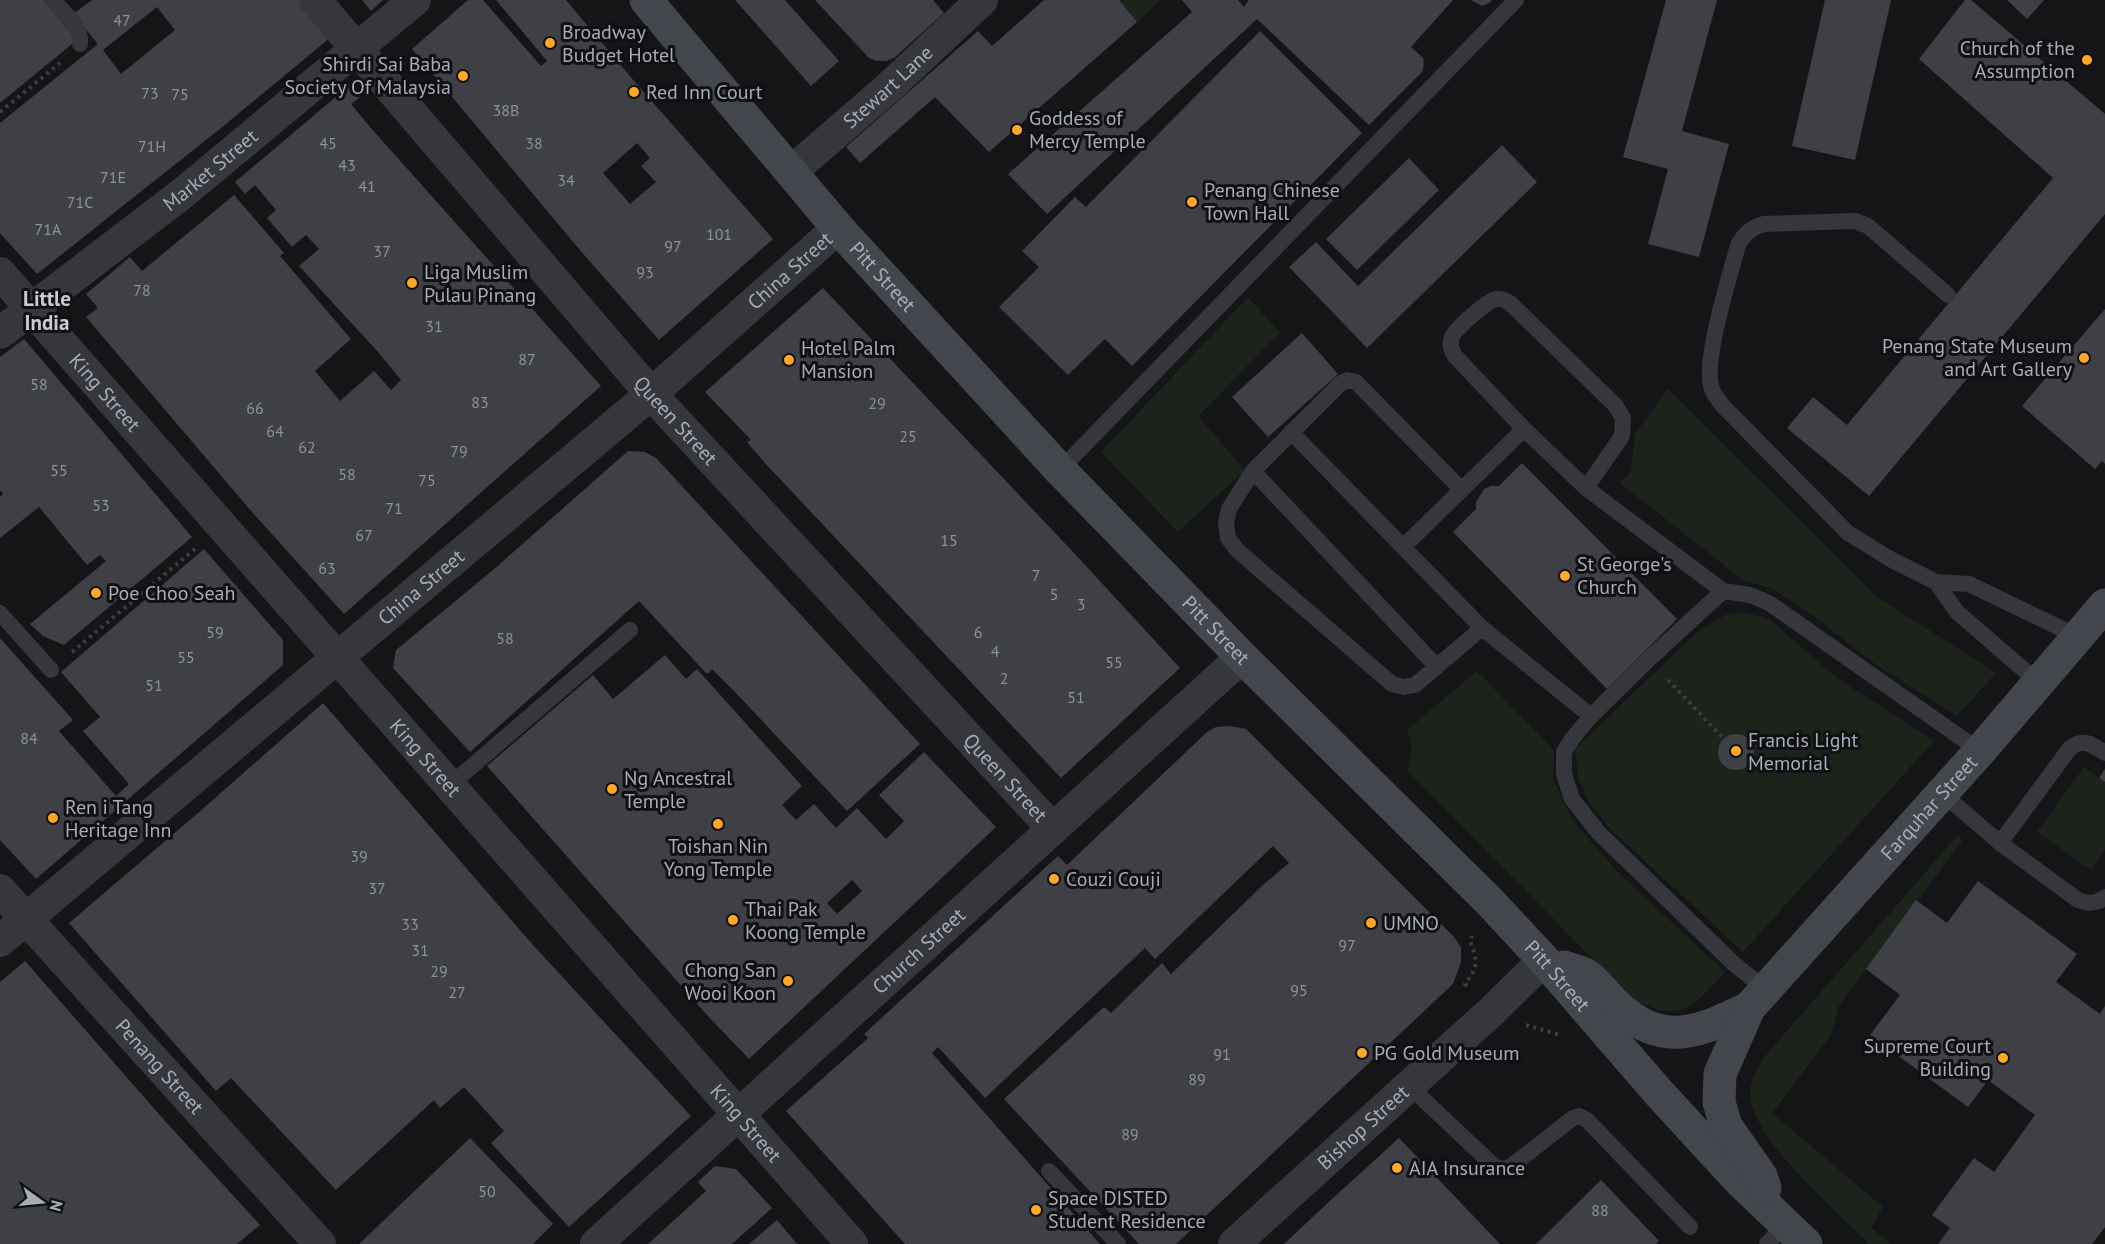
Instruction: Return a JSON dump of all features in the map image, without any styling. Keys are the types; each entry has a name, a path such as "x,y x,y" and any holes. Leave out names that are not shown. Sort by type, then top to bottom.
{"main road":[{"name":"Pitt Street","path":"646,0 838,228 1060,470 1242,657 1482,894 1544,960 1784,1232"},
{"name":"Farquhar Street","path":"1784,1232 1761,1176 1726,1126 1719,1102 1720,1074 1757,999 1980,751 2105,605"},
{"name":"Farquhar Street","path":"1544,960 1587,975 1617,1007 1635,1020 1654,1029 1675,1033 1713,1025 1757,999"}],"street":[{"name":"Queen Street","path":"315,0 651,394 1052,828"},
{"name":"Market Street","path":"0,333 183,193 415,0"},
{"name":"Stewart Lane","path":"791,172 888,88 982,0"},
{"name":"China Street","path":"0,941 651,394 838,228"},
{"name":"King Street","path":"0,273 224,525 337,659 852,1244"},
{"name":"Church Street","path":"596,1244 1242,657"},
{"name":"Penang Street","path":"0,891 320,1244"},
{"name":"Bishop Street","path":"1234,1244 1492,1011 1544,960"}],"lane":[{"path":"53,0 77,27 81,36 80,44"},
{"path":"1060,470 1516,0"},
{"path":"1948,295 1868,226 1855,221 1764,224 1753,227 1738,245 1713,342 1709,370 1712,390 1722,405 1848,533 1892,560 1936,582 1969,584 2079,637"},
{"path":"1586,488 1622,436 1623,418 1615,405 1510,303 1504,299 1495,299 1456,331 1451,339 1450,348 1524,429 1586,488 1723,591 1750,595 1769,603 1980,751"},
{"path":"1462,490 1356,382 1347,380 1340,384 1253,471 1229,509 1226,524 1228,538 1237,550 1392,684 1404,687 1415,685 1482,628"},
{"path":"1403,548 1524,429"},
{"path":"1291,432 1482,628 1591,716"},
{"path":"1253,471 1437,667"},
{"path":"1936,582 1957,612 2039,683"},
{"path":"1723,591 1591,716 1564,752 1564,774 1572,799 1598,832 1732,963 1757,999"},
{"path":"0,613 51,670"},
{"path":"449,786 630,630"},
{"path":"2000,843 2070,748 2077,743 2085,742 2105,753"},
{"path":"1942,793 2000,843 2078,900 2088,904 2098,902 2105,897"},
{"path":"1408,1085 1494,1166 1502,1169 1510,1167 1573,1118 1579,1116 1587,1120 1690,1227"},
{"path":"1049,1171 1118,1244"}],"path":[{"path":"0,112 75,52 80,44"},
{"path":"51,670 224,525"},
{"path":"1649,659 1724,739"},
{"path":"1465,984 1506,1026 1524,1024 1560,1035 1568,1043"}],"shaded area":[{"path":"1119,0 1161,0 1137,22"},
{"path":"1248,297 1280,333 1198,416 1245,470 1178,532 1101,452"},
{"path":"1668,389 1876,596 1996,673 1957,716 1876,665 1814,616 1773,589 1743,580 1620,483 1631,472 1635,434"},
{"path":"1744,612 1769,619 1837,678 1934,741 1743,952 1611,830 1589,802 1578,779 1575,749 1695,634 1725,615"},
{"path":"1477,671 1554,750 1553,779 1573,821 1614,868 1725,972 1695,1003 1674,1011 1662,1010 1632,999 1407,770 1412,749 1407,730"},
{"path":"2084,767 2105,782 2105,850 2091,870 2037,832"},
{"path":"1958,835 1962,841 1839,1006 1831,1035 1772,1113 1883,1207 1871,1228 1892,1244 1869,1244 1801,1177 1769,1139 1751,1102 1751,1083 1766,1055"}],"building":[{"path":"0,0 44,0 77,40 0,103"},
{"path":"92,0 300,0 331,37 221,128 37,274 0,233 0,123 98,44 73,14","holes":["157,7 175,30 121,74 103,50"]},
{"path":"362,0 383,0 371,11"},
{"path":"468,0 483,0 541,66 547,61 496,0 566,0 773,239 659,340 579,249 412,49","holes":["637,143 650,158 641,166 656,182 630,204 603,173"]},
{"path":"735,0 785,0 839,61 811,86"},
{"path":"815,0 933,0 944,13 894,58 877,61 869,58"},
{"path":"1044,0 1119,0 1137,22 989,152 935,97 860,163 846,147 978,31 992,46"},
{"path":"1182,0 1238,0 1244,7 1249,0 1453,0 1411,47 1423,58 1422,72 1369,125 1257,19 1047,214 1008,174 1192,12"},
{"path":"1471,0 1492,0 1482,6"},
{"path":"1666,0 1717,0 1682,131 1729,144 1699,257 1648,244 1668,169 1623,157"},
{"path":"1825,0 1891,0 1855,160 1792,146"},
{"path":"1965,0 1971,0 2105,114 2105,214 1869,496 1787,428 1813,397 1847,425 2053,178 1919,59"},
{"path":"2007,0 2044,0 2027,19"},
{"name":"Penang Chinese Town Hall","path":"1260,31 1362,133 1132,366 1105,339 1068,375 999,307 1039,267 1022,251 1075,197 1086,207"},
{"path":"350,85 360,97 351,104 370,127 601,386 344,614 252,512 86,317 98,308 86,294 130,257 142,271 234,195 284,253 280,256 351,339 315,371 340,401 374,371 391,390 401,380 299,266 319,249 306,235 292,247 267,218 276,210 255,185 245,194 235,182"},
{"path":"1502,145 1537,182 1367,348 1289,267 1316,242 1358,286"},
{"path":"1409,158 1439,190 1357,270 1326,239"},
{"path":"823,288 1180,668 1061,778 764,462 747,442 751,440 705,392"},
{"name":"Penang State Museum and Art Gallery","path":"2105,309 2105,464 2102,461 2095,469 2022,406"},
{"path":"1302,333 1338,374 1268,437 1232,397"},
{"path":"24,339 192,537 64,645 43,636 30,624 106,561 100,555 87,565 39,507 0,538 0,497 3,494 0,490 0,357"},
{"path":"628,451 645,452 656,458 920,744 847,811 734,691 712,669 707,674 639,601 470,752 393,668 396,650 493,570"},
{"name":"St George's Church","path":"1522,463 1677,619 1607,689 1453,532 1476,509 1476,502 1484,489 1499,486"},
{"path":"204,549 283,640 283,665 36,879 0,840 0,638 73,720 59,731 116,796 129,784 83,731 100,717 61,672"},
{"path":"665,655 686,679 697,669 802,786 782,805 796,820 814,804 836,828 857,808 886,839 904,821 879,795 924,752 996,827 749,1059 707,1015 487,766 593,675 613,699","holes":["852,880 862,891 837,914 827,903"]},
{"path":"323,703 533,945 691,1116 569,1227 491,1143 504,1131 464,1087 440,1108 434,1100 336,1190 231,1078 216,1091 69,923"},
{"path":"1230,726 1246,729 1454,937 1461,947 1461,962 1453,984 1176,1244 1139,1244 1004,1099 1104,1007 1111,1013 1162,963 1171,974 1264,884 1289,863 1273,846 1155,959 1145,948 985,1098 938,1047 932,1053 1100,1244 905,1244 786,1111 868,1038 864,1034 1058,856 1067,865 1207,732 1216,727"},
{"name":"Francis Light Memorial","path":"1736,734 1749,739 1754,752 1749,765 1736,770 1723,765 1718,752 1723,739"},
{"path":"2105,769 2105,782 2099,778"},
{"name":"Supreme Court Building","path":"1978,881 2077,954 2056,982 2100,1014 2105,1006 2105,1227 2092,1244 1938,1244 1950,1228 1932,1215 1974,1158 1994,1172 2035,1115 1988,1080 1968,1107 1870,1035 1900,995 1866,969 1916,900 1947,923"},
{"path":"25,961 165,1121 260,1225 237,1244 0,1244 0,982"},
{"path":"470,1138 553,1224 533,1244 359,1244"},
{"name":"AIA Insurance","path":"1399,1138 1500,1244 1284,1244 1333,1198"},
{"path":"715,1166 736,1169 772,1208 732,1244 648,1244 706,1191 698,1182"},
{"name":"AIA Insurance","path":"1601,1180 1659,1241 1656,1244 1536,1244"},
{"path":"777,1220 797,1244 749,1244"}],"place":[{"name":"Broadway Budget Hotel","path":"550,43"},
{"name":"Church of the Assumption","path":"2087,60"},
{"name":"Shirdi Sai Baba Society Of Malaysia","path":"463,76"},
{"name":"Red Inn Court","path":"634,92"},
{"name":"Goddess of Mercy Temple","path":"1017,130"},
{"name":"Penang Chinese Town Hall","path":"1192,202"},
{"name":"Liga Muslim Pulau Pinang","path":"412,283"},
{"name":"Penang State Museum and Art Gallery","path":"2084,358"},
{"name":"Hotel Palm Mansion","path":"789,360"},
{"name":"St George's Church","path":"1565,576"},
{"name":"Poe Choo Seah","path":"96,593"},
{"name":"Francis Light Memorial","path":"1736,751"},
{"name":"Ng Ancestral Temple","path":"612,789"},
{"name":"Ren i Tang Heritage Inn","path":"53,818"},
{"name":"Toishan Nin Yong Temple","path":"718,824"},
{"name":"Couzi Couji","path":"1054,879"},
{"name":"Thai Pak Koong Temple","path":"733,920"},
{"name":"UMNO","path":"1371,923"},
{"name":"Chong San Wooi Koon","path":"788,981"},
{"name":"PG Gold Museum","path":"1362,1053"},
{"name":"Supreme Court Building","path":"2003,1058"},
{"name":"AIA Insurance","path":"1397,1168"},
{"name":"Space DISTED Student Residence","path":"1036,1210"}],"district":[{"name":"Little India","path":"47,310"}]}
